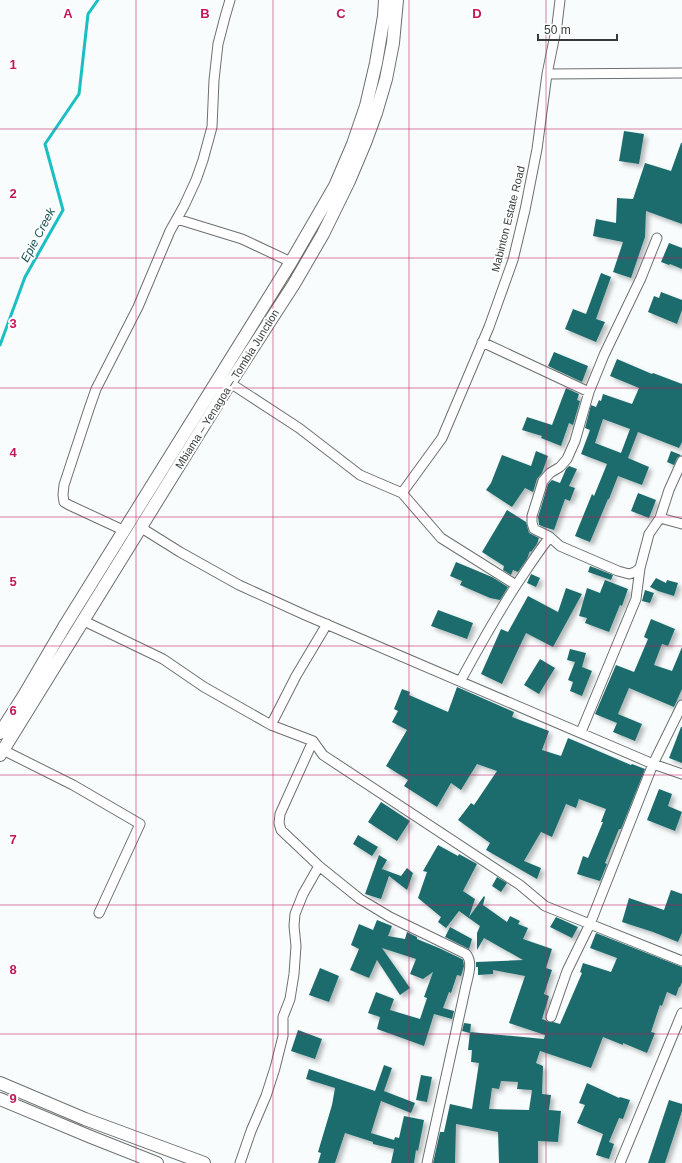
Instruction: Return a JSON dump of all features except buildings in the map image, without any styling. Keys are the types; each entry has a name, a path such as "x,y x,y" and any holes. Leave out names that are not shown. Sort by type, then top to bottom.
{"main road":[{"name":"Mbiama – Yenagoa – Tombia Junction","path":"0,733 23,698 64,627 292,262 335,186 355,138 366,106 376,63 384,16 385,0"},
{"name":"Mbiama – Yenagoa – Tombia Junction","path":"2,752 84,621 140,527 294,284 323,234 365,143 376,113 386,79 393,42 397,0"},
{"path":"0,1083 85,1119 204,1163"},
{"path":"0,1099 157,1163"}],"street":[{"path":"125,531 64,502 64,485 96,389 138,307 163,247 196,180 203,160 212,127 214,80 218,44 230,0"},
{"name":"Mabinton Estate Road","path":"402,493 442,438 489,327 513,260 537,149 560,0"},
{"path":"548,74 682,73"},
{"path":"177,218 242,239 292,262"},
{"path":"640,568 629,574 618,571 560,546 550,537 534,529 532,516 544,481 550,473 560,467 567,459 575,441 589,392 620,321 641,278 657,238"},
{"path":"482,342 589,392"},
{"path":"230,383 299,428 360,475 402,493 442,538 516,586"},
{"path":"581,732 636,599 640,568 649,534 660,518 669,490 682,461"},
{"path":"660,518 682,524"},
{"path":"140,527 180,552 239,585 653,764 682,774"},
{"path":"461,680 486,634 516,586 550,537"},
{"path":"84,621 163,660 204,687 271,725 313,741 323,755 520,885 545,906 682,961"},
{"path":"271,725 296,676 327,624"},
{"path":"551,1017 567,971 590,924 653,764 682,705"},
{"path":"313,741 280,814 279,823 281,830 319,866 360,899 390,917 466,954 469,957 470,963 465,990 427,1163"},
{"path":"2,752 73,785 140,824 99,913"},
{"path":"240,1163 251,1131 266,1096 283,1036 283,1017 290,999 294,974 296,946 294,926 295,914 303,894 319,866"},
{"path":"620,1163 682,1013"}],"waterway":[{"name":"Epie Creek","path":"0,345 25,277 63,210 45,144 79,94 88,14 98,0"}]}
